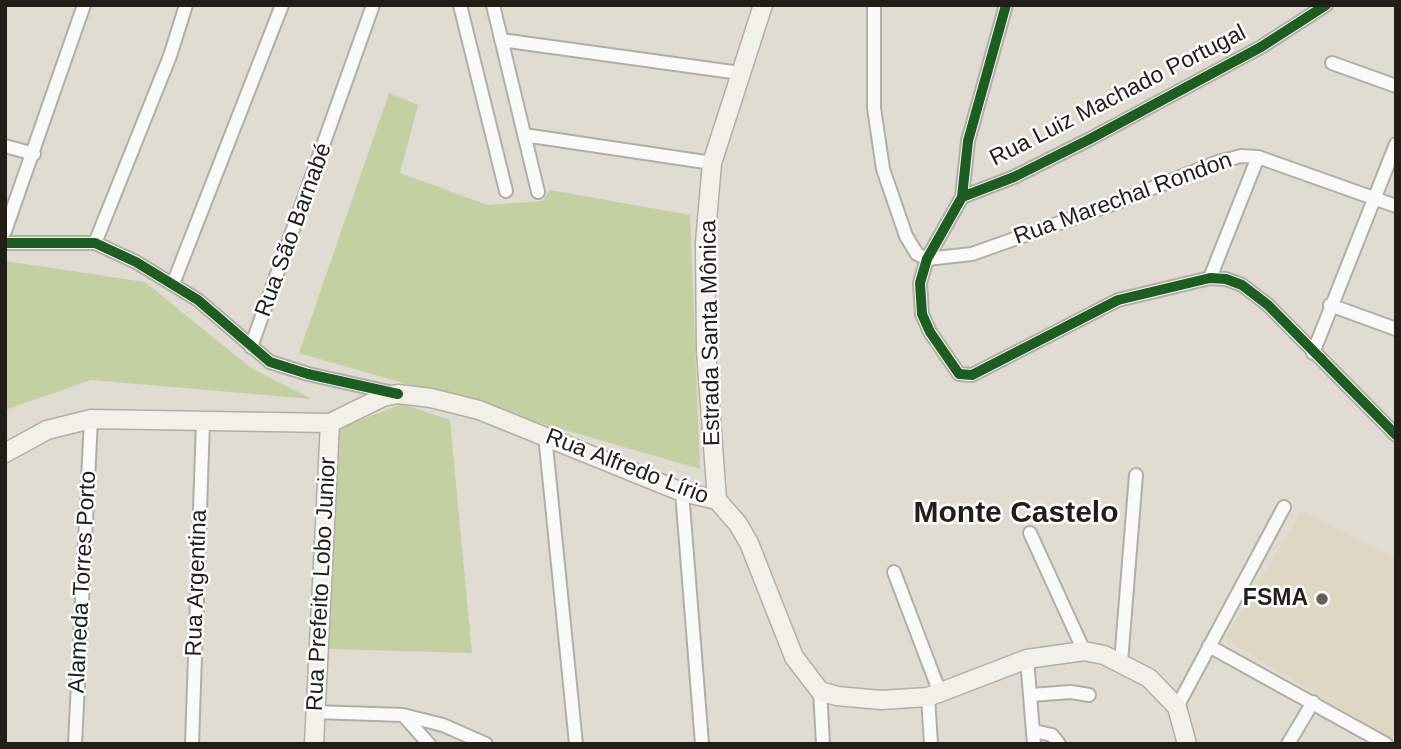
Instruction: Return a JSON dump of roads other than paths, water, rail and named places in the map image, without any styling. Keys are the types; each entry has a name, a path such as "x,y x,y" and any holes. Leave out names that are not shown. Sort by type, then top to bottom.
{"main road":[{"name":"Estrada Santa Mônica","path":"717,500 706,351 705,257 712,163 758,9"},
{"name":"Rua Alfredo Lírio","path":"398,394 480,410 682,492 717,500 738,524 794,657 820,691"},
{"path":"5,453 47,430 91,419 330,424 383,397 398,394"},
{"name":"Rua Prefeito Lobo Junior","path":"314,744 330,424"},
{"path":"820,691 881,700 934,695 1027,659 1084,651 1121,662 1149,678 1177,707 1187,744"}],"street":[{"path":"5,231 84,5"},
{"path":"95,243 186,5"},
{"path":"173,284 282,5"},
{"name":"Rua São Barnabé","path":"373,5 251,347 270,362 286,368 398,394"},
{"path":"460,5 506,191"},
{"path":"493,5 538,192"},
{"path":"874,5 874,108 883,169 906,236 917,254 927,259"},
{"path":"1006,5 968,141 962,197 927,259 920,283 922,314 939,348 959,374 972,375 1118,300 1210,278 1226,279 1254,293 1396,435"},
{"name":"Rua Luiz Machado Portugal","path":"962,197 1014,177 1088,140 1261,47 1326,5"},
{"path":"501,40 740,73"},
{"path":"1332,63 1396,86"},
{"path":"524,135 712,163"},
{"path":"1314,353 1396,144"},
{"path":"5,146 34,153"},
{"path":"1210,278 1258,157"},
{"name":"Rua Marechal Rondon","path":"927,259 972,254 1110,205 1219,162 1258,157 1396,206"},
{"path":"5,243 95,243 136,262 173,284 218,316 251,347"},
{"path":"1331,305 1396,329"},
{"name":"Alameda Torres Porto","path":"75,744 91,419"},
{"name":"Rua Argentina","path":"192,744 203,422"},
{"path":"545,435 576,744"},
{"path":"1121,662 1136,475"},
{"path":"682,492 702,744"},
{"path":"1177,707 1284,508"},
{"path":"1030,533 1084,651"},
{"path":"894,572 934,695 931,744"},
{"path":"1209,646 1386,744"},
{"path":"1027,659 1034,737 1052,736 1059,744"},
{"path":"820,691 823,744"},
{"path":"1031,695 1071,692 1089,695"},
{"path":"1288,744 1313,702"},
{"path":"314,712 403,715 443,725 486,744"},
{"path":"403,715 429,744"}],"place":[{"name":"FSMA","path":"1322,599"}],"district":[{"name":"Monte Castelo","path":"1016,514"}]}
